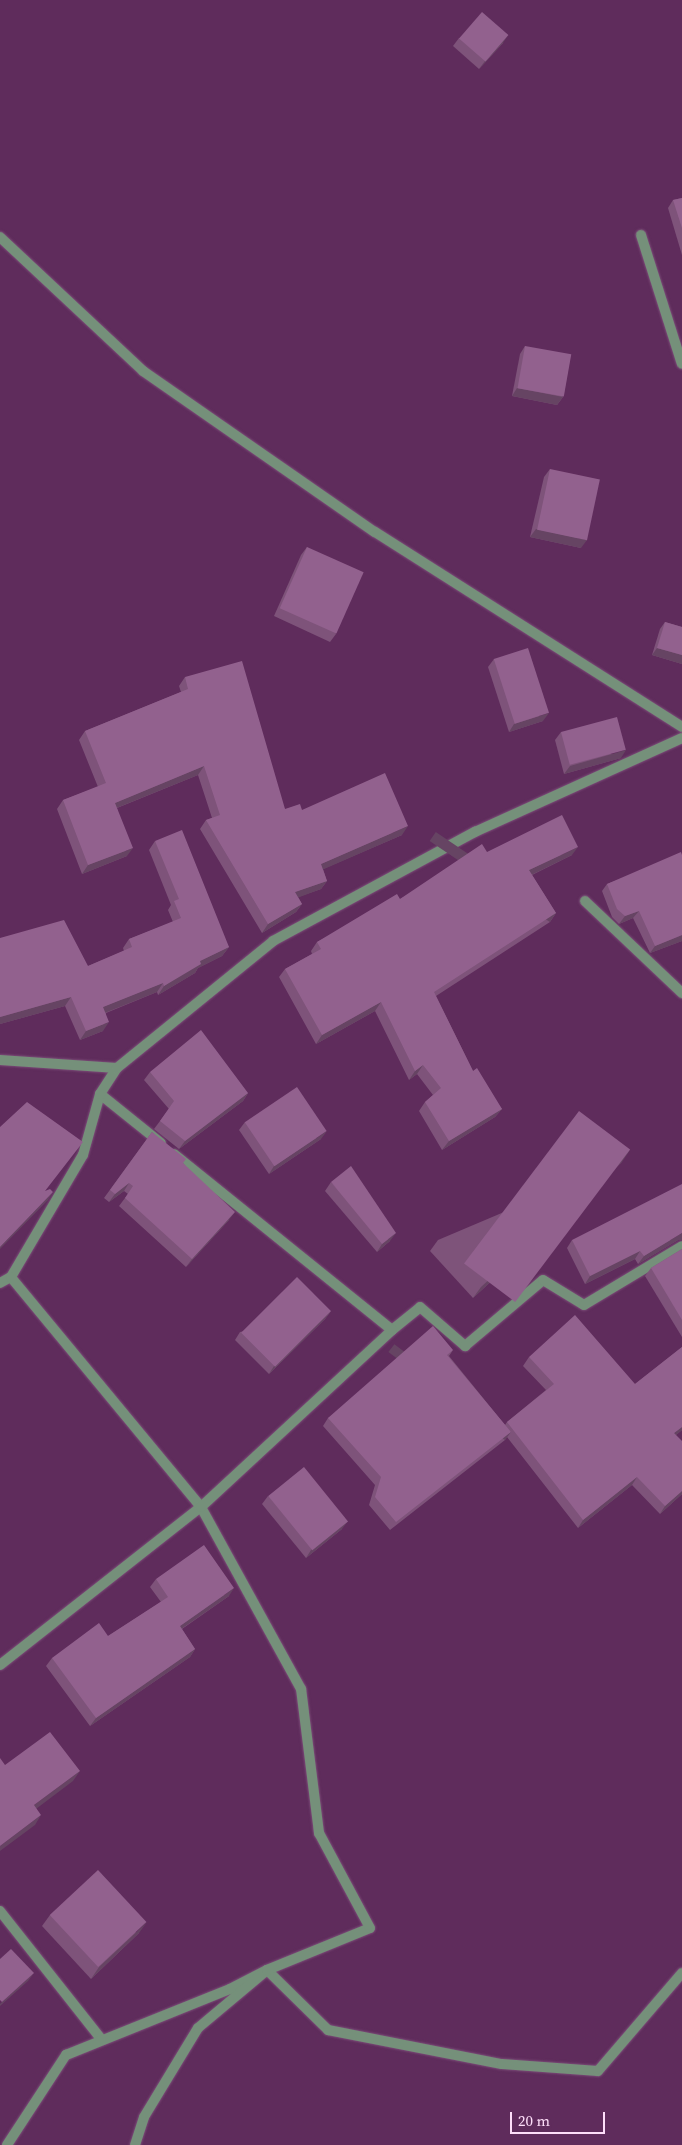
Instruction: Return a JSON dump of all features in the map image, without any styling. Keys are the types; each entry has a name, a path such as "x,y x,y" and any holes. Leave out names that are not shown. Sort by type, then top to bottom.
{"street":[{"path":"641,235 682,364"},
{"path":"0,237 143,371 375,532 682,727"},
{"path":"0,1283 11,1277 83,1155 100,1094 117,1068 273,941 475,832 682,738"},
{"path":"585,901 682,993"},
{"path":"0,1060 117,1068"},
{"path":"100,1094 392,1330"},
{"path":"0,1665 201,1507 392,1330 420,1308 465,1346 543,1280 584,1305 682,1246"},
{"path":"7,2145 66,2055 230,1989 268,1970 370,1928 319,1833 301,1689 201,1507 11,1277"},
{"path":"0,1911 102,2040"},
{"path":"268,1970 328,2030 502,2064 598,2071 682,1973"},
{"path":"134,2145 144,2117 198,2028 268,1970"}],"building":[{"path":"482,12 508,35 485,61 459,38"},
{"path":"682,198 682,228 673,200"},
{"path":"525,346 571,354 564,397 518,388"},
{"path":"550,469 600,480 587,540 537,530"},
{"path":"307,547 364,572 336,633 280,608"},
{"path":"665,622 682,627 682,655 657,648"},
{"path":"528,648 549,713 515,724 494,659"},
{"path":"242,661 285,809 300,804 302,810 385,773 408,826 321,864 327,881 295,892 302,904 268,924 206,820 220,815 204,766 115,803 133,848 88,865 63,800 106,783 85,731 188,689 185,677"},
{"path":"617,717 626,750 570,765 561,732"},
{"path":"562,815 578,847 529,870 556,913 434,992 473,1071 477,1068 502,1109 449,1141 425,1102 441,1088 423,1065 415,1071 381,1002 322,1035 285,969 321,949 317,942 397,894 400,899 482,844 487,852"},
{"path":"182,830 229,947 200,961 201,964 164,986 163,983 103,1007 109,1022 86,1031 71,997 0,1017 0,938 64,920 88,966 132,947 129,939 181,918 174,901 179,899 155,841"},
{"path":"681,852 682,935 655,946 639,911 625,916 617,909 607,884"},
{"path":"201,1030 248,1093 185,1141 160,1121 174,1101 150,1072"},
{"path":"297,1087 327,1131 274,1166 245,1122"},
{"path":"27,1102 83,1142 45,1191 50,1189 53,1192 0,1247 0,1127"},
{"path":"579,1111 630,1150 515,1302 464,1264"},
{"path":"152,1132 186,1159 183,1163 235,1212 192,1259 125,1198 133,1186 129,1183 115,1194 110,1190"},
{"path":"351,1166 396,1233 382,1244 331,1182"},
{"path":"682,1184 682,1233 644,1256 640,1251 590,1276 572,1240"},
{"path":"682,1249 682,1320 651,1268"},
{"path":"297,1277 331,1311 275,1367 241,1333"},
{"path":"575,1315 635,1384 682,1347 682,1427 674,1433 682,1441 682,1491 665,1506 637,1477 583,1520 507,1422 554,1384 529,1357"},
{"path":"433,1326 453,1350 447,1355 511,1432 396,1522 375,1497 381,1477 328,1418"},
{"path":"304,1467 348,1521 312,1550 268,1496"},
{"path":"204,1545 234,1588 180,1626 195,1649 96,1718 52,1658 99,1623 108,1636 168,1597 156,1579"},
{"path":"50,1732 80,1771 34,1805 41,1815 0,1846 0,1758 5,1765"},
{"path":"98,1870 146,1922 98,1967 50,1915"},
{"path":"11,1949 34,1973 2,2002 0,2000 0,1959"}]}
